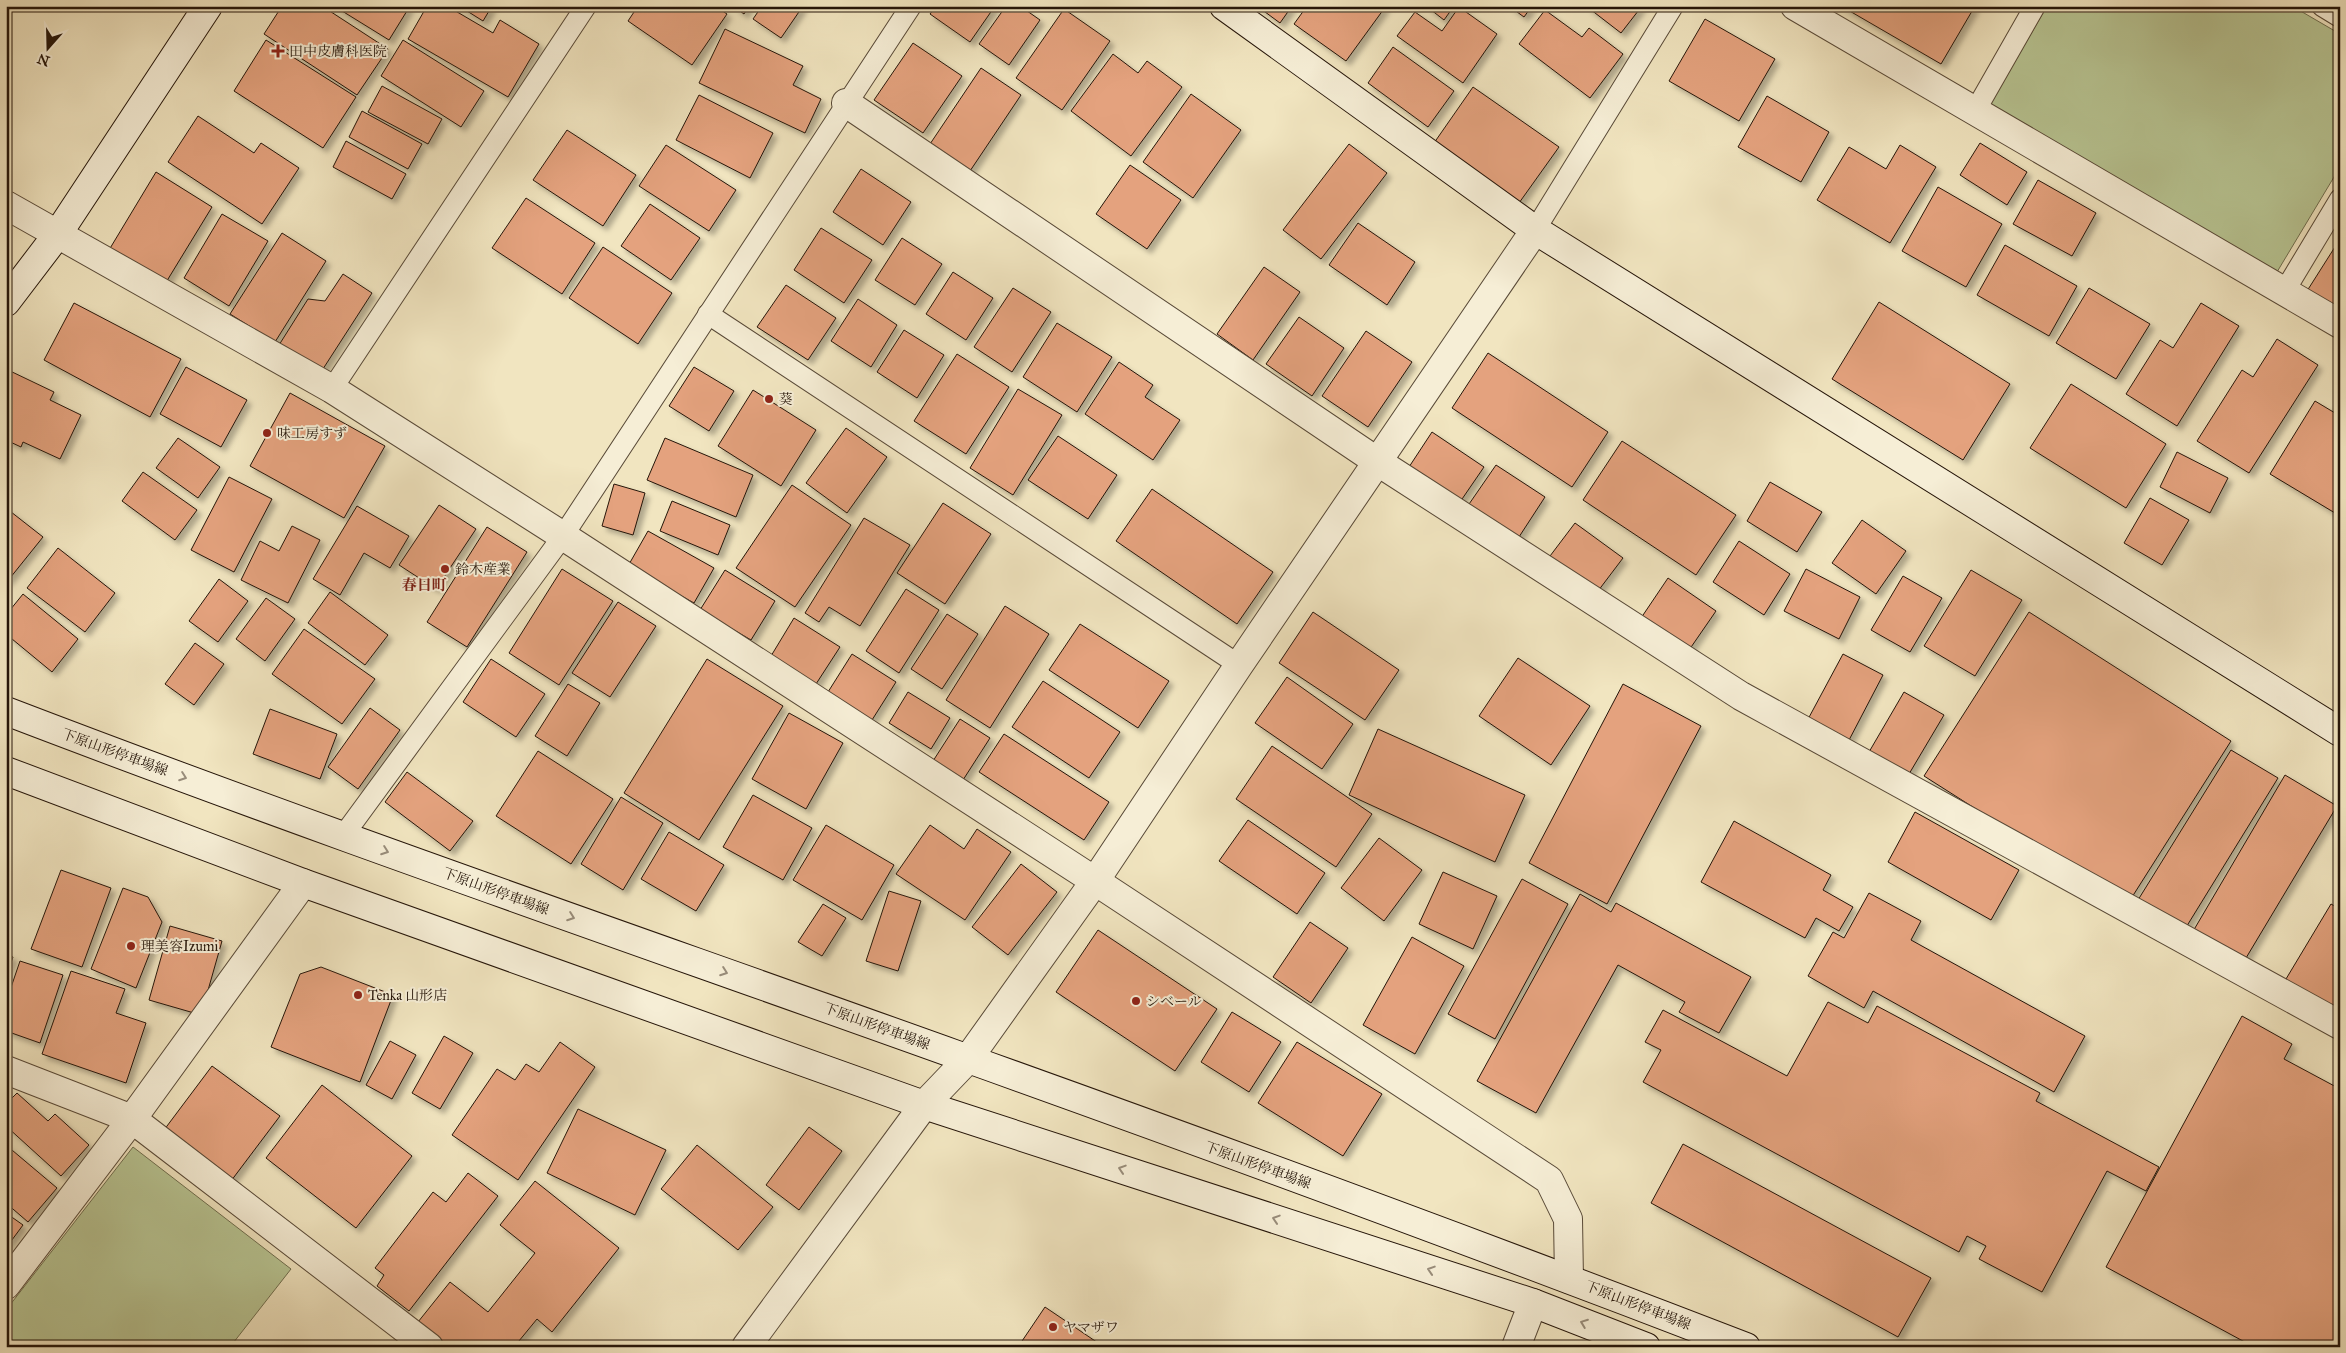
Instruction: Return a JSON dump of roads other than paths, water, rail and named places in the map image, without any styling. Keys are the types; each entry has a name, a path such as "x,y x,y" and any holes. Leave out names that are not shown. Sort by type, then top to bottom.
{"street":[{"path":"6,302 56,235 208,6"},
{"path":"1224,6 1535,230 2340,732"},
{"path":"1795,6 2340,324"},
{"path":"846,103 1378,462 1741,696 2340,1025"},
{"path":"6,205 56,235 332,389 563,536 1095,881 1549,1180 1568,1219 1569,1279"},
{"path":"746,1347 924,1104 968,1058 1095,881 1239,664 1535,230"},
{"name":"下原山形停車場線","path":"6,711 343,836 968,1058 1569,1279 1746,1347"},
{"path":"6,772 303,883 924,1104 1533,1303 1646,1347"},
{"path":"6,1285 132,1119 303,883"},
{"path":"6,1070 132,1119 428,1347"},
{"path":"1516,1347 1533,1303"}],"lane":[{"path":"332,389 586,6"},
{"path":"343,836 563,536 911,6"},
{"path":"1535,230 1673,6"},
{"path":"1974,112 2035,6"},
{"path":"2322,6 2340,17"},
{"path":"2284,292 2340,199"},
{"path":"708,314 1239,664"}],"place":[{"name":"田中皮膚科医院","path":"278,51"},
{"name":"葵","path":"769,399"},
{"name":"味工房すず","path":"267,433"},
{"name":"鈴木産業","path":"445,569"},
{"name":"理美容Izumi","path":"131,946"},
{"name":"Tenka 山形店","path":"358,995"},
{"name":"シベール","path":"1136,1001"},
{"name":"ヤマザワ","path":"1053,1327"}],"district":[{"name":"春日町","path":"424,585"}]}
